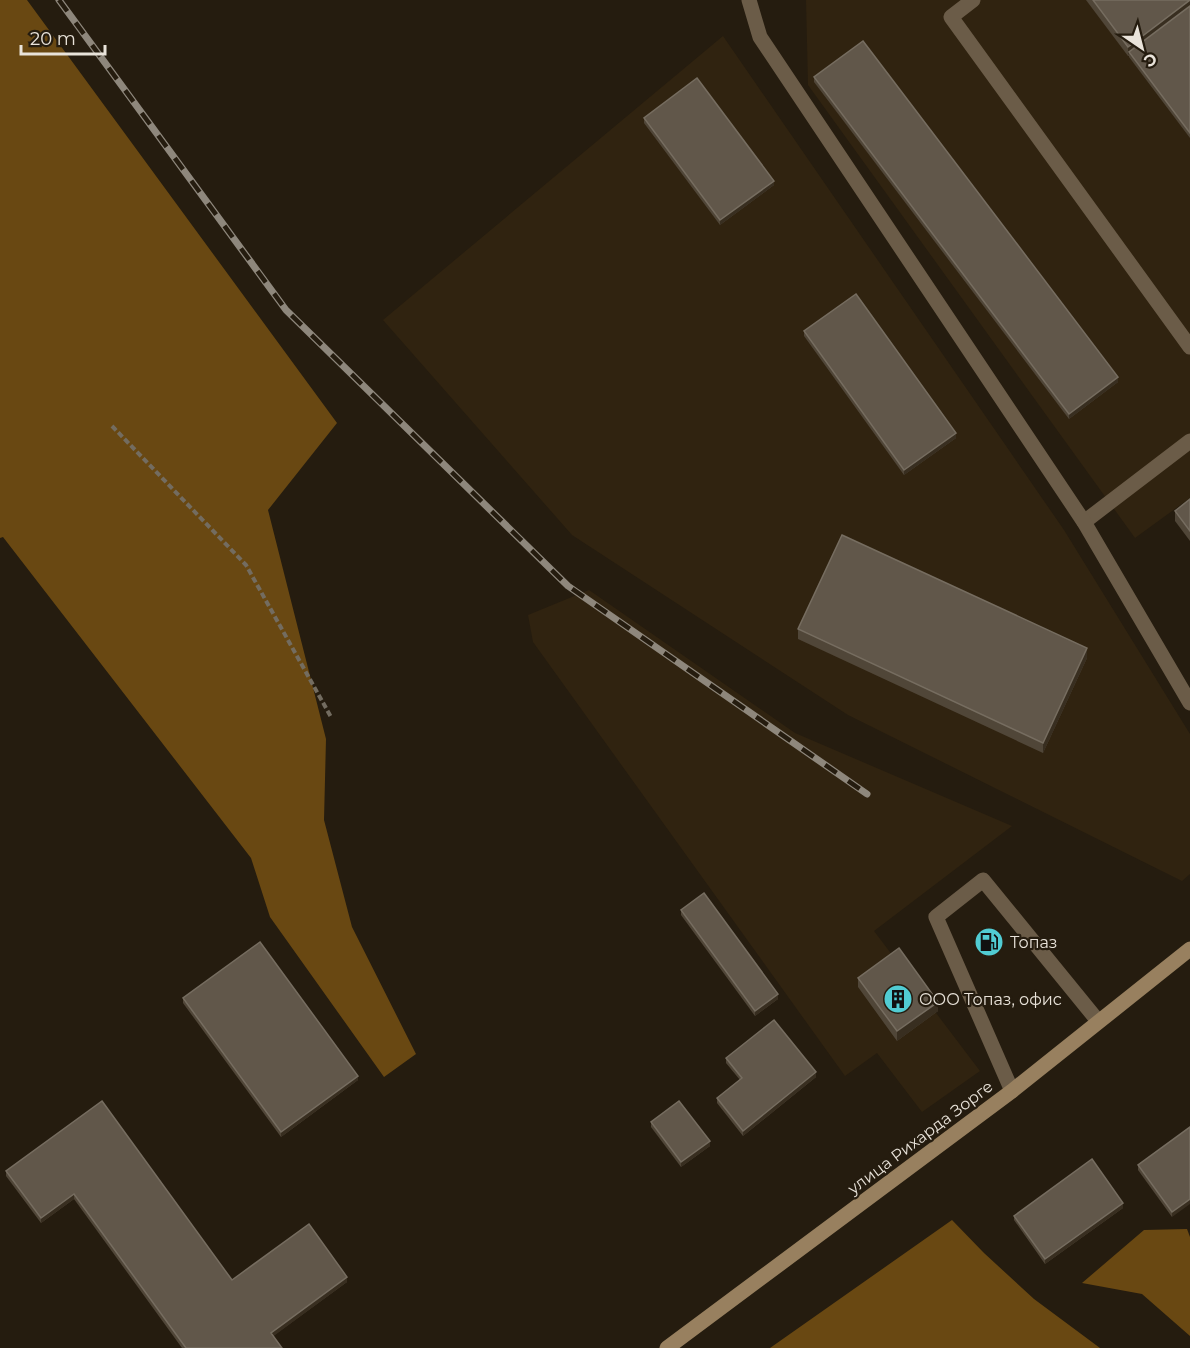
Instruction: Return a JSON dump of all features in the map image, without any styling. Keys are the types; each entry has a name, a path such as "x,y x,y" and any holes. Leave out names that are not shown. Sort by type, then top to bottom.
{"main road":[{"name":"улица Рихарда Зорге","path":"667,1348 1012,1091 1190,949"}],"street":[{"path":"749,0 760,36 1084,522 1190,703"},
{"path":"973,0 951,17 1190,347"},
{"path":"1084,522 1190,441"},
{"path":"1012,1091 936,917 983,880 1098,1021"}],"path":[{"path":"112,426 246,565 331,717"}],"shaded area":[{"path":"0,0 27,0 337,423 268,510 326,739 324,820 352,927 416,1054 384,1077 270,917 251,858 3,537 0,538"},
{"path":"806,0 1190,0 1190,498 1135,538 808,85"},
{"path":"723,36 1064,530 1190,734 1190,874 1182,881 848,715 572,535 383,320"},
{"path":"589,590 795,733 1012,826 874,931 980,1071 922,1112 877,1053 845,1076 533,642 528,615"},
{"path":"952,1220 1034,1299 1100,1348 770,1348"},
{"path":"1187,1229 1190,1237 1190,1336 1142,1294 1082,1283 1144,1230"}],"building":[{"path":"1093,0 1190,0 1128,47"},
{"path":"1190,6 1190,133 1129,52"},
{"path":"863,41 1118,377 1069,414 814,77"},
{"path":"697,78 774,181 720,220 644,118"},
{"path":"856,294 956,433 904,470 804,331"},
{"path":"1190,499 1190,531 1175,511"},
{"path":"842,535 1087,648 1043,743 798,629"},
{"path":"704,893 778,994 755,1011 681,910"},
{"path":"260,942 358,1076 281,1132 183,998"},
{"name":"ООО Топаз, офис","path":"899,948 938,1002 897,1031 858,978"},
{"path":"774,1020 816,1072 743,1131 717,1098 742,1078 726,1058"},
{"path":"102,1101 232,1280 309,1224 347,1277 271,1333 282,1348 186,1348 74,1194 41,1218 6,1171"},
{"path":"679,1101 710,1141 681,1162 651,1122"},
{"path":"1190,1127 1190,1199 1172,1212 1138,1165"},
{"path":"1092,1159 1123,1203 1045,1259 1014,1216"}],"railway":[{"path":"59,0 286,310 568,586 867,794"}],"place":[{"name":"Топаз","path":"989,942"},
{"name":"ООО Топаз, офис","path":"898,999"}]}
